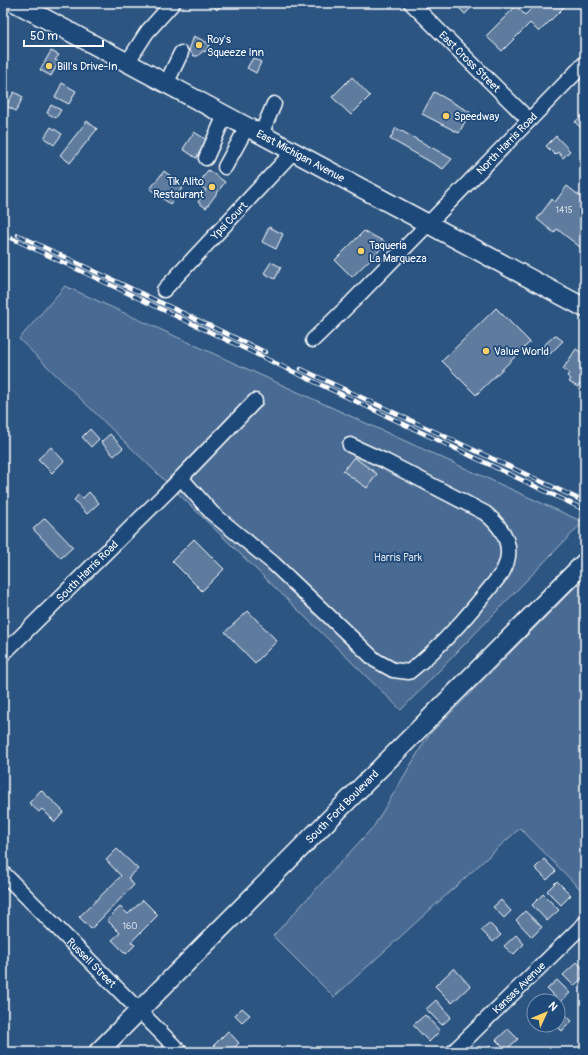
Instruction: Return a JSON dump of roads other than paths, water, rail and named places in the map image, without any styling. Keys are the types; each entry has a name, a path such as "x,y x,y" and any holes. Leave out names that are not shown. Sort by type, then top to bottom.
{"main road":[{"name":"East Michigan Avenue","path":"16,3 585,308"},
{"name":"South Ford Boulevard","path":"98,1052 585,562"}],"street":[{"path":"127,63 147,32 173,3"},
{"name":"East Cross Street","path":"411,3 529,120"},
{"path":"166,84 181,53"},
{"name":"North Harris Road","path":"428,223 585,64"},
{"path":"225,167 274,104"},
{"path":"206,158 225,116"},
{"name":"Ypsi Court","path":"164,290 293,152"},
{"path":"313,340 428,223"},
{"name":"South Harris Road","path":"3,654 176,483 255,401"},
{"path":"176,483 273,563 375,660 393,670 409,672 427,658 443,642 502,573 508,564 509,553 506,540 495,521 485,513 392,464 350,445"},
{"name":"Russell Street","path":"3,873 180,1052"},
{"name":"Kansas Avenue","path":"453,1052 585,923"}],"railway":[{"path":"3,234 585,510"},
{"path":"18,235 265,352"},
{"path":"301,369 585,502"}],"place":[{"name":"Roy's Squeeze Inn","path":"199,45"},
{"name":"Bill's Drive-In","path":"49,66"},
{"name":"Speedway","path":"446,116"},
{"name":"Tik Alito Restaurant","path":"212,187"},
{"name":"Taqueria La Marqueza","path":"361,251"},
{"name":"Value World","path":"486,351"}],"park label":[{"name":"Harris Park","path":"398,557"}]}
